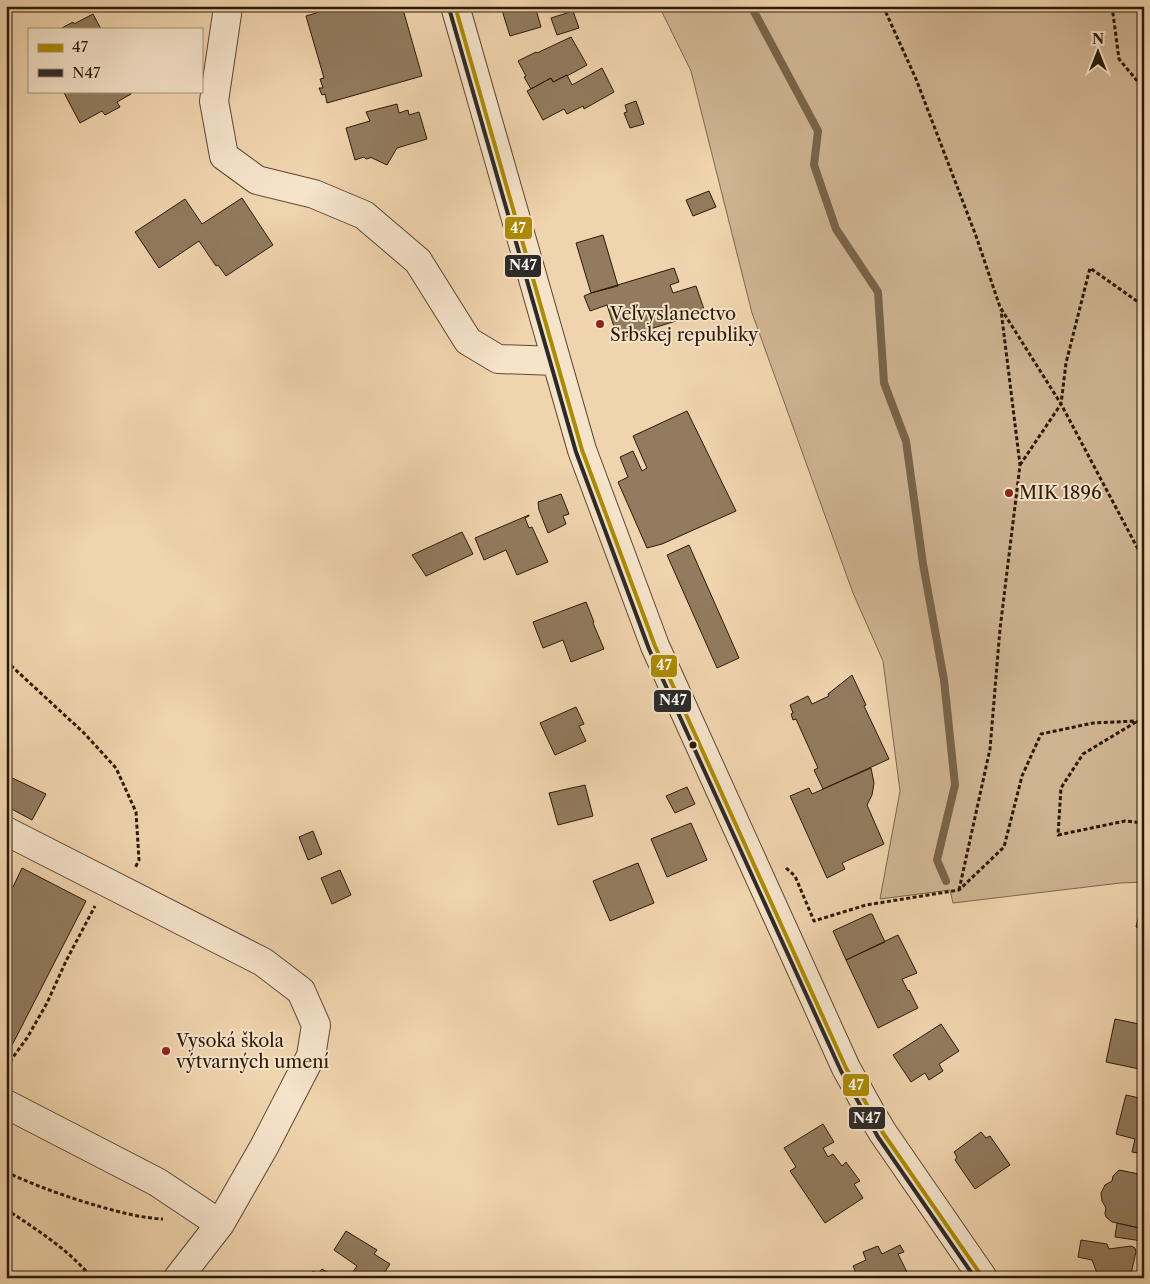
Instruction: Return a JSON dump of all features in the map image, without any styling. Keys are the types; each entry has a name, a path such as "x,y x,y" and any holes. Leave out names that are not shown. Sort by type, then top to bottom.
{"street":[{"path":"226,6 227,14 214,101 224,156 256,180 314,194 364,215 418,261 468,341 498,359 556,362"},
{"path":"455,6 582,450 655,646 846,1068 883,1133 983,1278"},
{"path":"6,831 263,962 301,991 316,1025 311,1056 264,1147 211,1218 178,1278"},
{"path":"6,1104 157,1182 211,1218"}],"path":[{"path":"883,6 920,88 976,236 1000,307 1020,466 1000,629 990,749 959,890"},
{"path":"1112,6 1119,59 1144,89"},
{"path":"1020,466 1061,404 1066,363 1090,268 1144,306"},
{"path":"1000,307 1061,404 1139,552 1144,556"},
{"path":"6,661 84,733 116,768 136,812 139,860 115,887 66,961 47,1003 28,1038 6,1067"},
{"path":"1136,721 1083,754 1060,788 1058,835 1125,821 1144,823"},
{"path":"781,864 794,876 814,921 866,905 959,890 1004,847 1022,776 1041,734 1093,724 1136,721 1144,724"},
{"path":"6,1172 31,1184 119,1212 147,1218 173,1220 211,1218"},
{"path":"6,1209 51,1239 82,1266 92,1278"}],"shaded area":[{"path":"659,6 1144,6 1144,882 1120,883 953,903 950,890 880,899 900,791 883,661 853,593 752,313 691,71"}],"building":[{"path":"339,6 402,6 422,76 327,103 325,94 322,95 319,88 323,88 320,79 324,78 306,16"},
{"path":"535,6 541,27 510,36 501,7"},
{"path":"573,11 579,28 557,35 551,18"},
{"path":"93,14 100,28 62,28 73,22 74,24"},
{"path":"571,37 587,65 553,82 551,78 531,89 518,61"},
{"path":"602,68 614,92 584,109 583,106 567,114 564,109 543,120 527,91 551,78 553,82 567,75 572,85"},
{"path":"64,92 130,92 131,94 117,102 120,107 105,115 102,111 80,123"},
{"path":"636,101 644,124 630,128 624,113 627,112 625,105"},
{"path":"397,104 399,113 408,110 409,115 419,112 427,139 397,148 387,165 370,157 355,160 346,128 370,121 366,112"},
{"path":"709,191 716,207 693,216 686,200"},
{"path":"242,198 273,245 226,276 218,265 216,266 199,241 159,268 135,232 185,199 202,224"},
{"path":"603,235 618,286 591,293 576,243"},
{"path":"674,268 679,282 670,285 673,293 696,286 705,312 618,339 607,305 590,311 584,296"},
{"path":"687,411 736,511 662,544 647,548 618,482 628,477 620,457 633,451 642,471 647,468 633,436"},
{"path":"561,494 569,514 563,516 566,524 548,533 539,510 538,502"},
{"path":"529,515 525,518 529,528 532,527 548,562 517,575 506,550 484,560 475,538"},
{"path":"462,532 473,554 426,576 412,555"},
{"path":"689,545 739,658 717,668 667,555"},
{"path":"586,602 604,649 571,662 563,640 543,648 533,622"},
{"path":"852,675 866,705 864,706 889,759 823,789 814,770 818,768 796,719 793,720 790,705 808,696 812,704 829,696 828,694"},
{"path":"576,707 584,724 579,726 586,741 555,755 540,723"},
{"path":"871,768 874,783 872,795 867,805 884,844 842,863 845,869 827,878 790,796 809,788 812,794"},
{"path":"6,775 46,794 32,820 6,806"},
{"path":"585,785 593,816 558,825 549,793"},
{"path":"687,787 695,804 675,813 666,796"},
{"path":"691,823 707,860 667,877 651,839"},
{"path":"313,831 322,854 308,860 299,837"},
{"path":"638,863 654,903 610,921 593,881"},
{"path":"22,868 86,901 6,1057 6,884 13,887"},
{"path":"340,870 351,895 332,904 321,878"},
{"path":"1144,895 1144,929 1136,927"},
{"path":"872,914 885,942 846,960 833,931"},
{"path":"898,935 917,973 902,979 918,1008 878,1028 846,960"},
{"path":"1115,1019 1144,1025 1144,1070 1106,1062"},
{"path":"941,1024 959,1051 939,1064 943,1071 929,1080 925,1073 911,1082 893,1055"},
{"path":"1126,1095 1144,1099 1144,1154 1132,1152 1135,1139 1116,1134"},
{"path":"823,1124 834,1142 823,1148 828,1157 833,1154 842,1166 846,1162 860,1181 854,1184 863,1198 825,1223 790,1171 796,1167 784,1148"},
{"path":"981,1132 986,1138 990,1136 1010,1165 975,1189 955,1160 957,1157 954,1152"},
{"path":"1119,1170 1144,1175 1144,1229 1112,1222 1106,1217 1106,1208 1102,1201 1101,1193 1105,1185 1112,1181 1113,1176"},
{"path":"1117,1223 1144,1229 1142,1241 1115,1237"},
{"path":"346,1231 377,1250 374,1254 390,1264 381,1278 349,1278 357,1266 334,1250"},
{"path":"1081,1240 1107,1244 1109,1249 1131,1246 1135,1248 1136,1252 1130,1278 1102,1278 1100,1272 1097,1273 1092,1260 1078,1257"},
{"path":"900,1245 904,1252 898,1254 910,1278 858,1278 853,1266 866,1260 863,1252 878,1246 882,1254"},
{"path":"322,1269 337,1278 308,1278 313,1271 318,1274"}],"waterway":[{"path":"751,6 818,131 814,165 836,229 878,292 884,383 906,441 923,564 944,680 955,785 937,860 946,881"}],"transit line":[{"name":"47","path":"455,6 582,450 655,646 846,1068 883,1133 983,1278"},
{"name":"N47","path":"449,8 576,452 649,649 841,1071 878,1137 975,1278"}],"place":[{"name":"Veľvyslanectvo Srbskej republiky","path":"600,324"},
{"name":"MIK 1896","path":"1009,493"},
{"name":"Vysoká škola výtvarných umení","path":"166,1051"}]}
